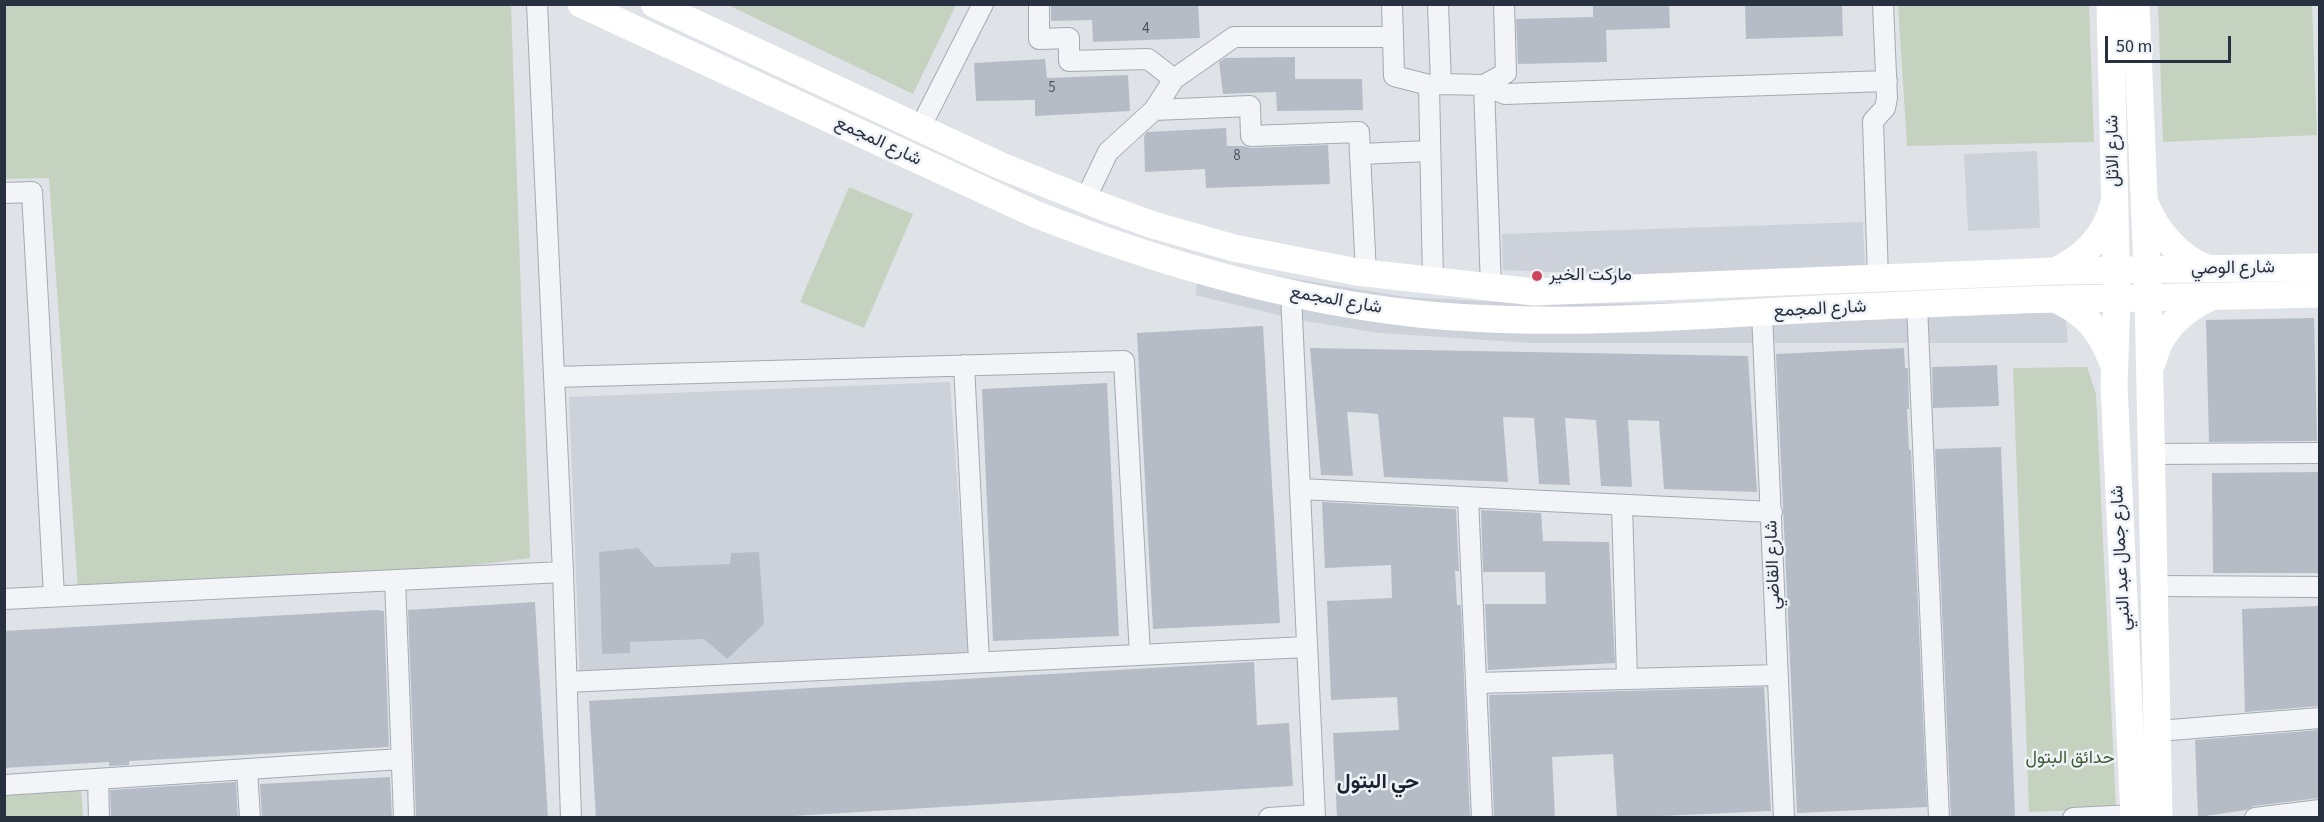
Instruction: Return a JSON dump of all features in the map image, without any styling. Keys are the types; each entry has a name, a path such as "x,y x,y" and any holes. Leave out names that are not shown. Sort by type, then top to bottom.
{"street":[{"path":"537,4 555,377 571,818"},
{"name":"شارع المجمع","path":"654,4 999,165 1085,200 1153,225 1234,248 1315,266 1534,292 2062,271 2132,285"},
{"path":"920,128 983,4"},
{"path":"1039,4 1039,39 1068,38 1069,61 1148,59 1174,79"},
{"path":"1392,4 1394,76 1435,84 1484,85 1505,94 1887,81"},
{"path":"1432,281 1430,151 1438,4"},
{"path":"1484,85 1506,73 1504,4"},
{"path":"1878,279 1873,121 1886,108 1883,4"},
{"name":"شارع الاثل","path":"2110,4 2116,229 2132,285"},
{"name":"شارع الاثل","path":"2132,285 2144,229 2136,4"},
{"name":"شارع المجمع","path":"591,7 1035,214 1136,252 1197,271 1291,294 1418,314 1509,320 1561,320 1762,313 2062,298 2132,285"},
{"path":"1085,200 1108,152 1154,110 1174,79 1234,37 1393,37"},
{"path":"1484,85 1501,289 1522,299 1524,308 1520,316 1509,320"},
{"path":"1154,110 1250,106 1251,136 1359,132 1366,273"},
{"path":"1360,154 1430,151"},
{"path":"4,193 32,192 54,596"},
{"path":"2115,199 2120,210 2132,214 2142,206 2143,198"},
{"path":"2143,198 2156,225 2172,244 2202,267 2202,287 2188,309 2168,328 2149,363"},
{"path":"2114,368 2094,325 2062,298 2067,294 2072,283 2070,277 2062,271 2094,243 2107,222 2115,199"},
{"name":"شارع الوصي","path":"2132,285 2202,287 2319,267"},
{"path":"1790,311 1808,305 1844,299 1847,295 1844,287 1818,282"},
{"name":"شارع الوصي","path":"2132,285 2319,294"},
{"name":"شارع جمال عبد النبي","path":"2132,285 2149,363 2158,731 2142,817"},
{"name":"شارع جمال عبد النبي","path":"2132,285 2114,368 2142,817"},
{"path":"1560,290 1549,295 1545,303 1551,315 1561,320"},
{"path":"1269,818 1315,816 1291,294"},
{"path":"1917,306 1939,818"},
{"name":"شارع القاضي","path":"1762,313 1784,818"},
{"path":"2114,368 2121,355 2131,351 2144,354 2149,363"},
{"path":"555,377 1124,361 1140,655"},
{"path":"964,365 979,661"},
{"path":"2151,454 2319,453"},
{"path":"1300,489 1772,512"},
{"path":"1468,498 1482,818"},
{"path":"1622,505 1627,679"},
{"path":"4,598 563,572"},
{"path":"395,580 404,818"},
{"path":"2155,586 2319,587"},
{"path":"567,682 1307,647"},
{"path":"1476,683 1778,675"},
{"path":"2158,731 2319,718"},
{"path":"4,785 401,759"},
{"path":"247,769 250,818"},
{"path":"98,779 99,818"},
{"path":"2255,818 2319,810"},
{"path":"2073,818 2142,817"}],"shaded area":[{"path":"2037,151 2040,228 1968,231 1964,154"},
{"path":"1863,222 1865,267 1683,277 1503,270 1502,234"},
{"path":"1202,259 1277,276 1406,297 1535,304 1688,303 2063,285 2068,343 1530,343 1380,333 1299,320 1195,295"},
{"path":"950,382 970,657 580,679 569,397"}],"green space":[{"path":"5,5 511,5 530,558 434,570 78,589 49,178 5,179"},
{"path":"728,5 956,5 913,94"},
{"path":"1898,5 2089,5 2094,142 1907,146"},
{"path":"2158,5 2312,5 2317,135 2163,142"},
{"path":"849,187 913,214 864,328 800,302"},
{"name":"حدائق البتول","path":"2087,367 2096,394 2116,809 2029,812 2013,368"},
{"path":"81,789 83,817 5,818 5,794"}],"building":[{"path":"1051,4 1198,4 1200,38 1093,42 1092,20 1051,21"},
{"path":"1593,4 1669,4 1670,28 1606,30 1607,62 1518,64 1516,19 1593,17"},
{"path":"1745,4 1842,4 1843,36 1746,39"},
{"path":"1295,57 1295,79 1362,79 1363,110 1277,111 1276,92 1223,94 1219,62 1225,58"},
{"path":"1045,59 1047,78 1128,75 1130,111 1035,116 1035,100 976,101 974,63"},
{"path":"1226,128 1227,146 1251,148 1328,145 1330,184 1206,188 1205,169 1145,172 1144,136 1147,132"},
{"path":"2314,318 2317,441 2209,442 2206,320"},
{"path":"1263,326 1280,623 1153,629 1137,333"},
{"path":"1310,348 1748,356 1757,492 1664,489 1659,421 1628,420 1632,487 1601,486 1596,420 1565,418 1570,485 1539,484 1534,418 1503,417 1508,482 1384,477 1378,414 1347,412 1353,476 1321,475"},
{"path":"1904,348 1905,368 1908,368 1909,409 1907,409 1909,450 1911,450 1927,807 1797,813 1776,354"},
{"path":"1997,365 1999,406 1933,408 1932,367"},
{"path":"1107,383 1119,636 993,641 982,389"},
{"path":"2001,447 2015,816 1951,818 1935,449"},
{"path":"2319,472 2319,573 2213,573 2212,473"},
{"path":"1322,502 1456,509 1459,571 1455,571 1457,605 1461,605 1470,818 1337,818 1333,733 1399,730 1397,697 1331,700 1327,601 1392,598 1391,565 1325,568"},
{"path":"1481,510 1541,513 1543,541 1609,542 1615,663 1488,670 1485,604 1546,604 1545,572 1483,572"},
{"path":"638,548 655,567 730,564 731,553 759,552 764,624 727,659 704,639 630,642 630,653 602,654 599,552"},
{"path":"535,602 548,818 416,818 408,610"},
{"path":"2319,606 2319,706 2245,712 2242,609"},
{"path":"384,611 389,747 129,761 129,765 109,766 109,762 4,768 4,631"},
{"path":"1254,662 1257,725 1289,723 1293,786 759,818 596,818 589,701"},
{"path":"1764,687 1771,811 1617,818 1613,754 1552,757 1555,818 1494,818 1489,695"},
{"path":"2319,730 2319,798 2254,806 2246,810 2198,817 2195,740"},
{"path":"390,777 392,818 262,818 260,784"},
{"path":"236,782 238,818 111,817 110,790"}],"place":[{"name":"ماركت الخير","path":"1537,276"}],"district":[{"name":"حي البتول","path":"1378,783"}]}
